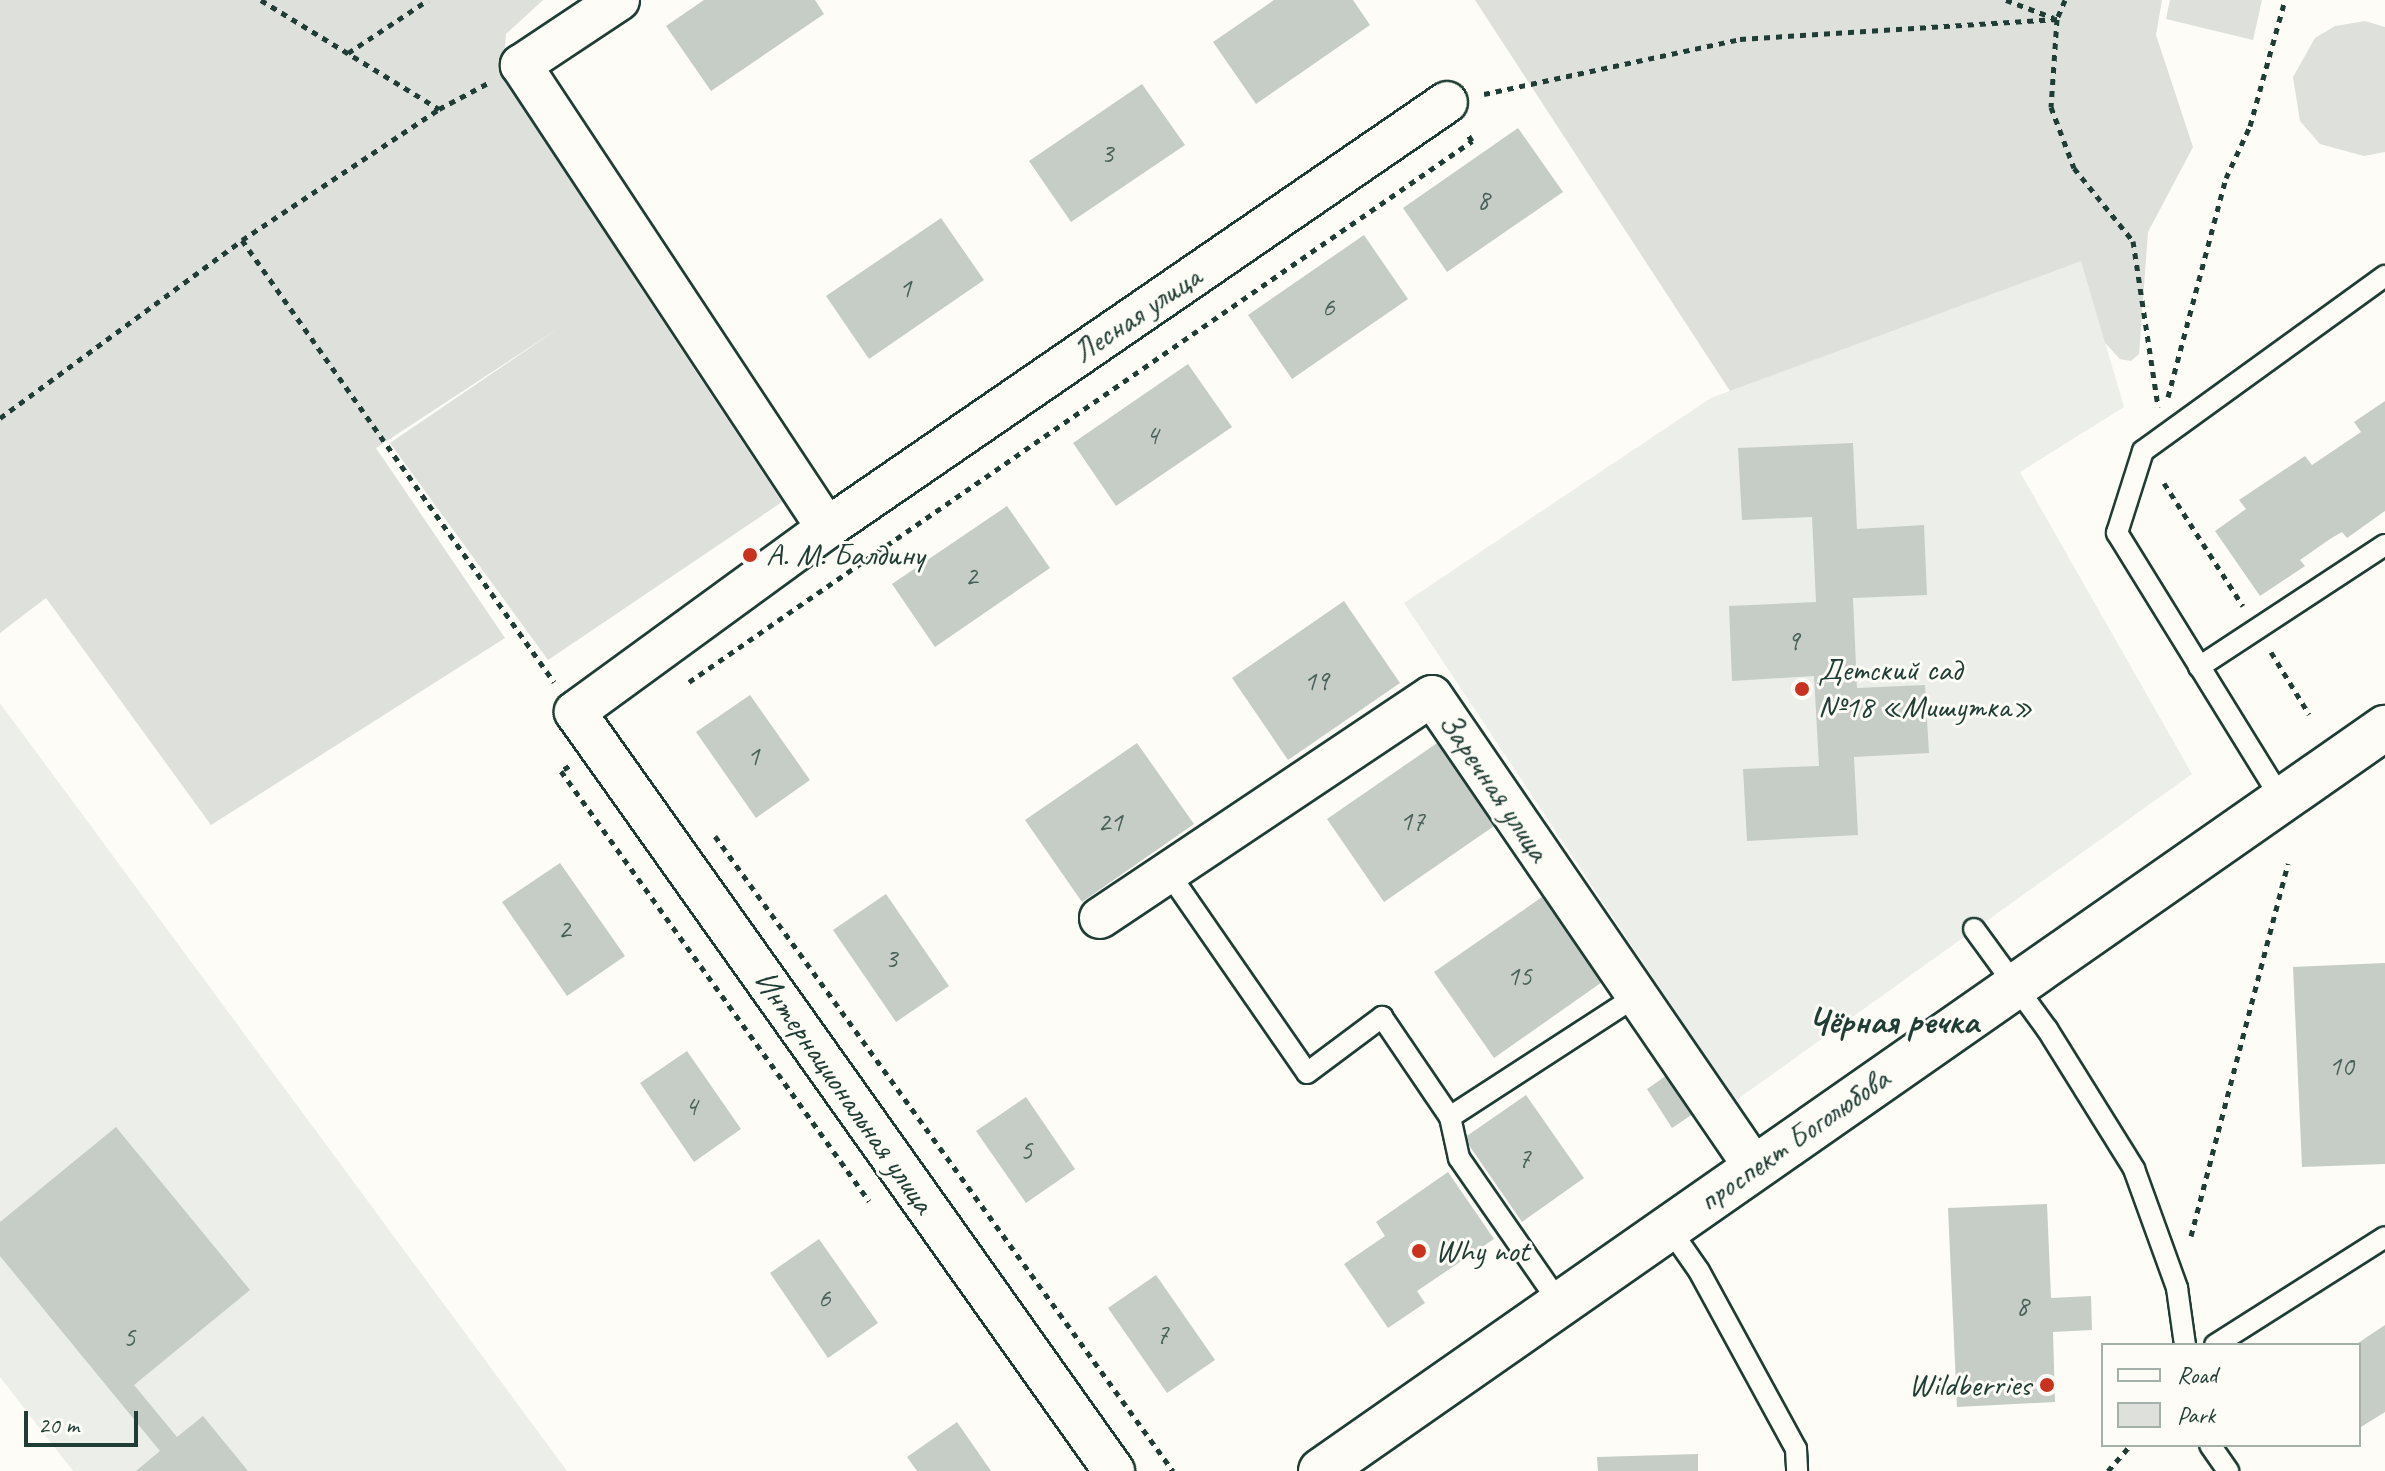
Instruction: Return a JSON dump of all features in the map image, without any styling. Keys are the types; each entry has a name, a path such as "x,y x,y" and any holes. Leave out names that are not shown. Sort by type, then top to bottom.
{"main road":[{"name":"проспект Боголюбова","path":"1321,1471 2385,728"}],"street":[{"path":"619,0 521,65 827,528"},
{"name":"Лесная улица","path":"575,712 827,528 1447,102"},
{"name":"Заречная улица","path":"1100,918 1432,696 1755,1168"},
{"name":"Интернациональная улица","path":"575,712 1114,1471"}],"lane":[{"path":"2282,800 2117,533 2143,451 2385,276"},
{"path":"2199,667 2385,545"},
{"path":"1168,872 1307,1073 1382,1017 1450,1117 1459,1158 1560,1304"},
{"path":"1974,929 2134,1169 2177,1288 2185,1343"},
{"path":"1450,1117 1636,996"},
{"path":"1669,1228 1699,1271 1796,1449 1797,1471"},
{"path":"2218,1343 2385,1237"},
{"path":"2211,1447 2228,1471"}],"path":[{"path":"261,0 439,109"},
{"path":"348,53 428,0"},
{"path":"2006,0 2057,19"},
{"path":"2065,0 2057,19 2051,107 2074,168 2133,241 2161,423"},
{"path":"2285,0 2250,126 2226,178 2161,423 2143,451 2309,714"},
{"path":"685,684 1472,141 1447,102 1740,39 2057,19"},
{"path":"0,418 242,240 439,109 521,65"},
{"path":"242,240 575,712"},
{"path":"707,824 1173,1471"},
{"path":"2177,1288 2288,863"},
{"path":"2108,1471 2129,1447"}],"shaded area":[{"name":"Детский сад №18 «Мишутка»","path":"2081,260 2124,407 2020,472 2192,774 1735,1101 1404,603 1711,398"},
{"path":"0,703 567,1471 73,1471 0,1377"}],"green space":[{"path":"0,0 543,0 506,34 504,58 634,278 782,502 548,660 390,443 559,328 376,448 505,638 211,825 46,598 0,633"},
{"path":"1475,0 2162,0 2156,35 2193,147 2148,232 2139,354 2131,361 2120,359 2105,343 2081,261 1730,391"},
{"path":"2170,0 2262,0 2253,40 2166,19"},
{"path":"2365,21 2385,27 2385,152 2364,156 2320,144 2300,121 2293,77 2315,38 2335,26"}],"building":[{"path":"704,0 815,0 824,14 711,91 666,26"},
{"path":"1274,0 1353,0 1370,25 1256,104 1213,42"},
{"path":"1142,84 1185,145 1071,222 1029,161"},
{"path":"1518,128 1563,192 1447,272 1403,208"},
{"path":"941,218 984,280 869,359 826,296"},
{"path":"1364,235 1408,299 1292,379 1248,315"},
{"path":"1188,364 1232,427 1116,506 1073,443"},
{"path":"2385,401 2385,511 2347,538 2342,532 2330,539 2300,560 2305,566 2260,596 2215,531 2246,509 2239,500 2305,456 2312,465 2361,432 2354,422"},
{"path":"1853,443 1857,529 1924,525 1927,595 1853,598 1857,688 1925,685 1929,753 1854,757 1858,835 1747,841 1743,769 1819,766 1814,676 1732,681 1729,606 1816,602 1812,517 1742,520 1738,448"},
{"path":"1007,506 1050,568 935,647 892,584"},
{"path":"1344,601 1400,683 1288,760 1232,678"},
{"path":"750,695 810,780 756,818 696,732"},
{"path":"1440,741 1497,824 1384,902 1327,819"},
{"path":"1137,743 1194,824 1082,902 1025,820"},
{"path":"560,863 625,956 567,996 502,902"},
{"path":"886,894 949,986 896,1022 833,930"},
{"path":"1545,895 1605,980 1494,1058 1434,972"},
{"path":"2385,963 2385,1164 2302,1167 2293,967"},
{"path":"687,1051 741,1129 694,1162 640,1083"},
{"path":"1673,1071 1699,1110 1672,1128 1647,1089"},
{"path":"1526,1095 1584,1178 1522,1222 1464,1138"},
{"path":"1026,1097 1075,1169 1026,1203 976,1131"},
{"path":"116,1127 250,1290 134,1385 177,1437 203,1416 248,1471 136,1471 160,1451 0,1256 0,1222"},
{"name":"Why not","path":"1448,1172 1494,1239 1417,1291 1425,1303 1388,1328 1344,1264 1385,1236 1376,1222"},
{"path":"2047,1204 2051,1298 2091,1296 2092,1330 2053,1332 2055,1402 1957,1407 1948,1208"},
{"path":"819,1239 878,1323 828,1358 770,1273"},
{"path":"1156,1275 1215,1360 1167,1393 1108,1308"},
{"path":"2385,1325 2385,1412 2361,1427 2361,1343 2358,1343"},
{"path":"957,1422 991,1471 917,1471 907,1457"},
{"path":"1698,1454 1698,1471 1598,1471 1597,1457"}],"place":[{"name":"А. М. Балдину","path":"750,555"},
{"name":"Детский сад №18 «Мишутка»","path":"1802,689"},
{"name":"Why not","path":"1419,1251"},
{"name":"Wildberries","path":"2047,1385"}],"district":[{"name":"Чёрная речка","path":"1893,1022"}]}
